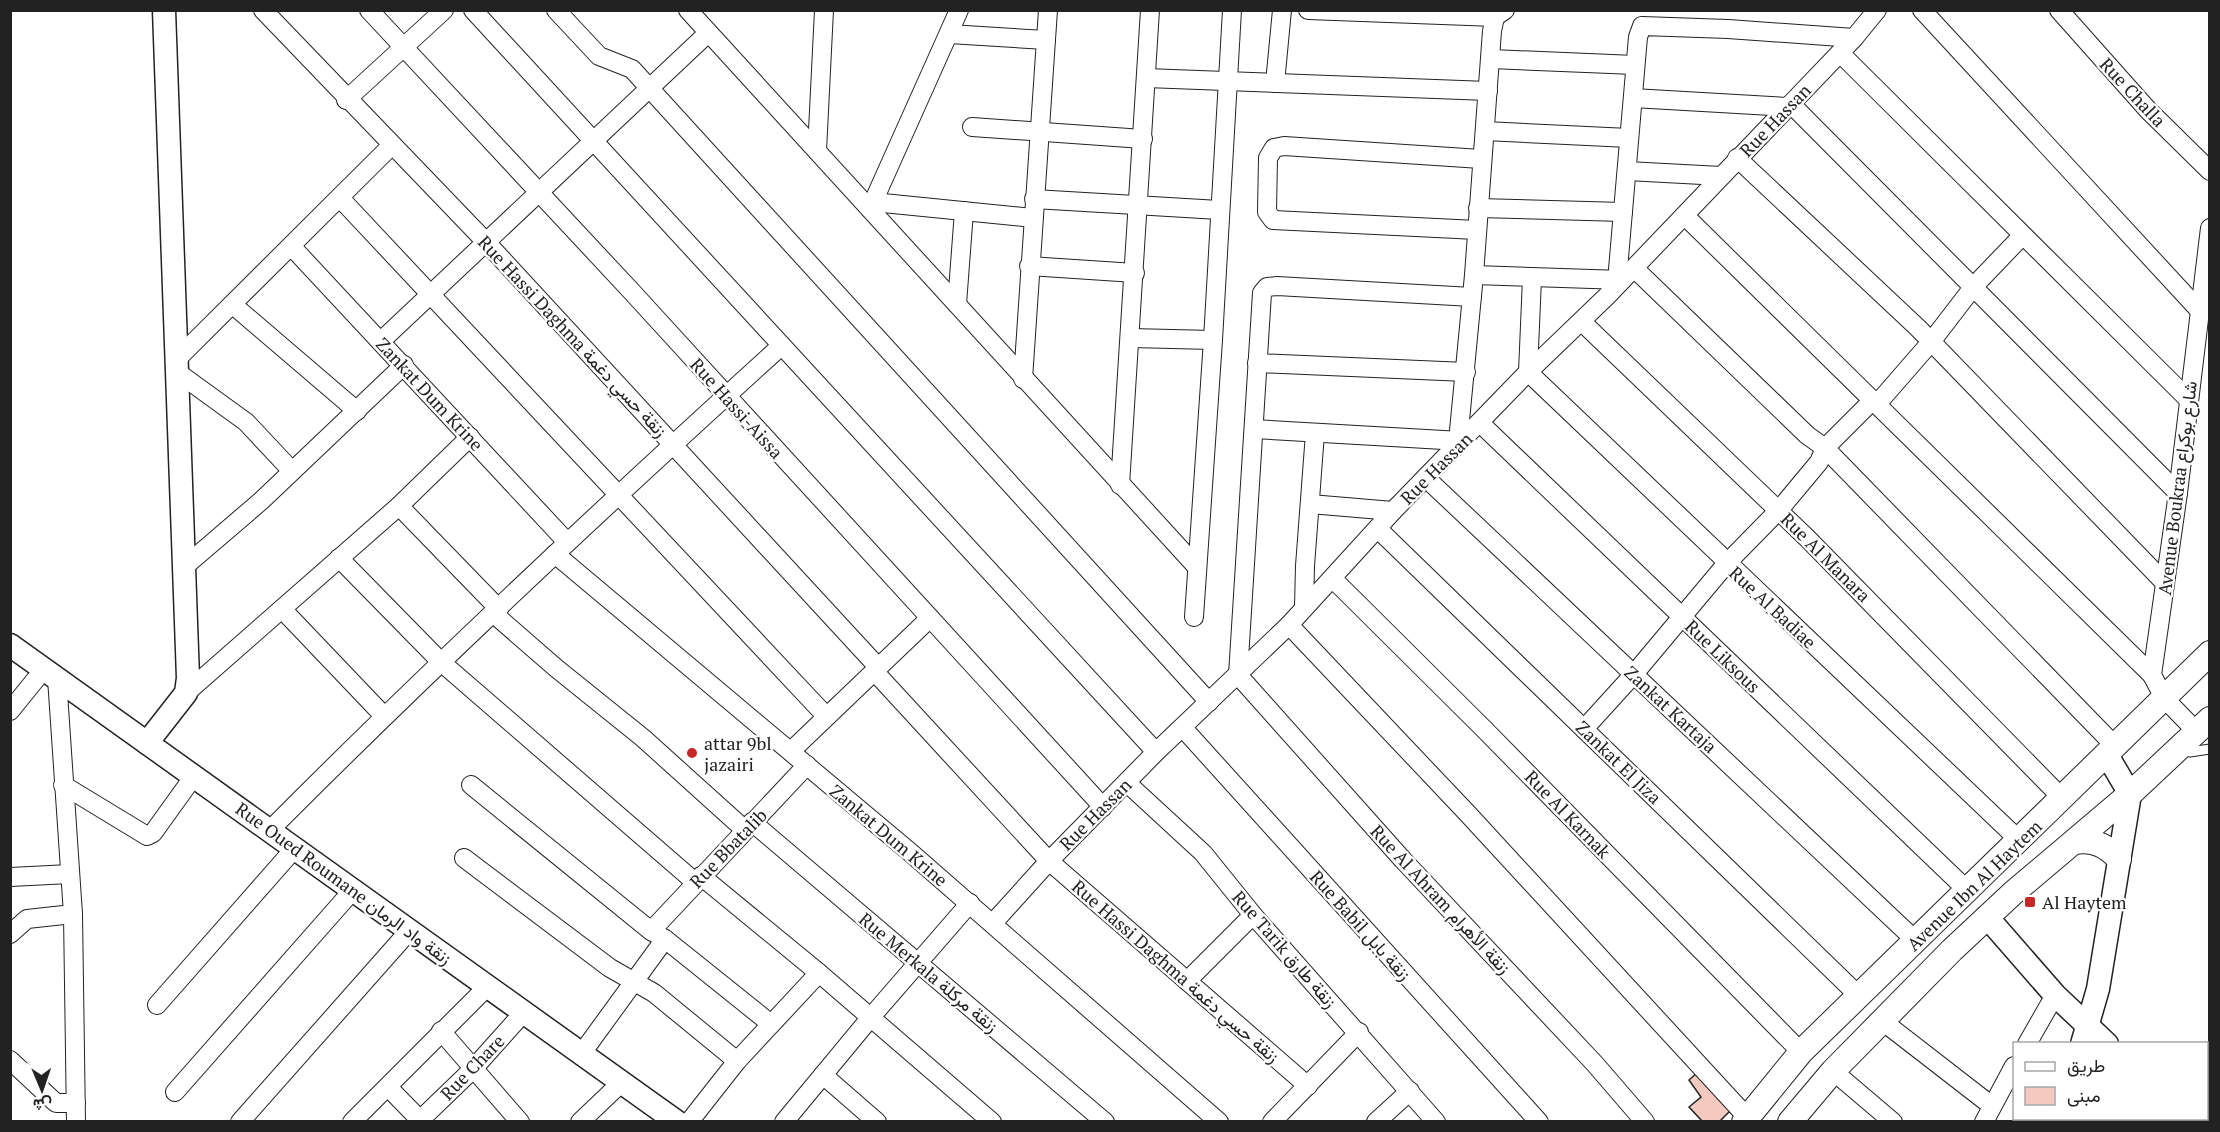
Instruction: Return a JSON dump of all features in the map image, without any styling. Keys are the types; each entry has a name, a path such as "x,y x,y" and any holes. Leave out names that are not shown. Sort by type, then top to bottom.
{"main road":[{"name":"Avenue Ibn Al Haytem","path":"1745,1119 1801,1052 1916,942 1966,889 2020,841 2210,653"},
{"name":"Avenue Ibn Al Haytem","path":"1790,1122 1833,1071 1881,1020 1987,917 2130,794 2177,748 2205,733"},
{"path":"2075,842 2088,841 2108,847 2120,859"}],"street":[{"path":"165,10 188,657 186,693"},
{"name":"Rue Hassi Daghma زنقة حسي دغمة","path":"263,10 346,100 486,242 1049,861 1308,1086"},
{"name":"Rue Hassi-Aissa","path":"369,10 402,49 538,192 1103,807"},
{"path":"346,100 444,10"},
{"path":"473,10 549,95 595,140 780,347 1156,752"},
{"path":"556,10 599,56 632,69 1209,702"},
{"path":"688,10 707,34 872,206 1023,379 1195,565"},
{"path":"817,151 824,10"},
{"path":"872,206 959,10"},
{"path":"1023,379 1048,10"},
{"path":"1120,485 1150,10"},
{"path":"1194,617 1195,565 1213,340 1232,10"},
{"path":"1275,83 1282,10"},
{"path":"1254,429 1460,441 1481,159 1491,59 1500,14 1308,10"},
{"path":"1728,10 1728,29"},
{"name":"Rue Hassan","path":"993,923 1049,861 1156,752 1238,675 1333,579 1393,511 1460,441 1528,372 1582,322 1624,276 1685,216 1737,158 1854,38 1877,10"},
{"path":"1922,10 2199,310"},
{"name":"Rue Challa","path":"2059,10 2148,110 2210,171"},
{"path":"1624,276 1623,212 1635,66 1638,33 1645,24 1854,38"},
{"path":"381,341 707,34"},
{"path":"949,34 1046,40"},
{"path":"1840,53 2189,400"},
{"path":"1491,59 1635,66"},
{"path":"1146,78 1488,91"},
{"path":"1633,98 1789,105 1974,286 2178,493"},
{"path":"972,128 1143,139"},
{"path":"1485,132 1629,138"},
{"path":"176,366 232,305 392,145"},
{"path":"1477,230 1274,220 1267,212 1268,158 1274,148 1284,146 1481,159"},
{"path":"1737,158 1931,342 2165,583"},
{"path":"1627,171 1721,176"},
{"path":"340,198 432,293 826,716"},
{"path":"1034,199 1138,207 1219,210"},
{"path":"872,206 964,211 1033,218"},
{"path":"1478,208 1623,212"},
{"path":"957,304 964,211"},
{"path":"1685,216 2152,675 2164,698 2205,733"},
{"name":"Avenue Boukraa شارع بوكراع","path":"2152,675 2178,493 2210,228"},
{"path":"1584,729 1634,675 1727,563 1779,510 1819,462 1826,448 1869,404 1877,404 1931,342 1974,286 2022,236"},
{"name":"Zankat Dum Krine","path":"292,247 470,437 561,548 1217,1121"},
{"path":"1029,266 1135,273"},
{"path":"1474,275 1532,278 1624,276 1807,435 1826,448 2111,750 2130,794 2098,989 2084,1035"},
{"path":"1528,372 1532,278"},
{"path":"1238,675 1260,298 1268,287 1472,297"},
{"path":"232,305 357,411"},
{"name":"Rue Al Manara","path":"1582,322 1779,510 2063,799"},
{"path":"1130,338 1213,340"},
{"path":"270,830 384,716 561,548 780,347"},
{"path":"1257,363 1466,372"},
{"path":"184,567 292,471 404,365"},
{"path":"176,366 246,422 292,471"},
{"name":"Rue Al Badiae","path":"1528,372 2020,841"},
{"name":"Rue Liksous","path":"1480,423 1966,889"},
{"path":"1304,607 1315,433"},
{"path":"147,743 186,693 399,506 470,437"},
{"name":"Zankat Kartaja","path":"1426,478 1916,942"},
{"path":"1310,504 1393,511"},
{"name":"Rue Merkala زنقة مركلة","path":"399,506 496,612 556,668 919,962 1105,1122"},
{"name":"Zankat El Jiza","path":"1378,529 1858,996"},
{"path":"339,558 441,662 698,879 819,973 992,1122"},
{"name":"Rue Al Karnak","path":"1333,579 1493,737 1801,1052"},
{"path":"282,609 384,716"},
{"path":"791,751 930,618"},
{"path":"1289,624 1476,822 1745,1119"},
{"name":"Rue Oued Roumane زنقة واد الرمان","path":"10,645 677,1122"},
{"path":"10,711 50,674"},
{"path":"50,674 63,785 73,914 76,1122"},
{"name":"Rue Al Ahram زنقة الأهرام","path":"1238,675 1403,860 1645,1122"},
{"name":"Rue Babil زنقة بابل","path":"1183,728 1539,1122"},
{"name":"Rue Bbatalib","path":"582,1053 632,981 658,935 698,879 807,765"},
{"path":"63,785 147,836 153,833 194,776"},
{"name":"Rue Tarik زنقة طارق","path":"1127,783 1192,842 1253,915 1359,1032 1436,1122"},
{"path":"471,785 771,1024"},
{"path":"157,1005 295,848"},
{"path":"464,858 610,968 654,993 737,1060"},
{"path":"10,877 70,874"},
{"path":"175,1092 353,890"},
{"path":"784,1122 970,903"},
{"path":"10,934 27,919 73,914"},
{"path":"1187,981 1253,915"},
{"path":"1987,917 2055,995 2084,1035 2103,1042"},
{"path":"240,1122 410,930"},
{"path":"689,1122 737,1060 819,973"},
{"path":"352,1122 488,986"},
{"path":"2098,989 2106,1042"},
{"path":"2028,1042 2055,995"},
{"name":"Rue Chare","path":"420,1121 473,1069 524,1012"},
{"path":"1881,1020 1988,1114 2013,1068"},
{"path":"441,1031 520,1122"},
{"path":"1272,1122 1359,1032"},
{"path":"10,1060 56,1103 76,1103"},
{"path":"1833,1071 1893,1122"},
{"path":"823,1075 878,1122"},
{"path":"580,1122 622,1082"},
{"path":"388,1087 420,1121"},
{"path":"1376,1122 1410,1091"}],"building":[{"path":"1699,1071 1732,1109 1719,1122 1703,1122 1689,1107 1701,1097 1689,1080"}],"place":[{"name":"attar 9bl jazairi","path":"692,753"},
{"name":"Al Haytem","path":"2030,902"}]}
